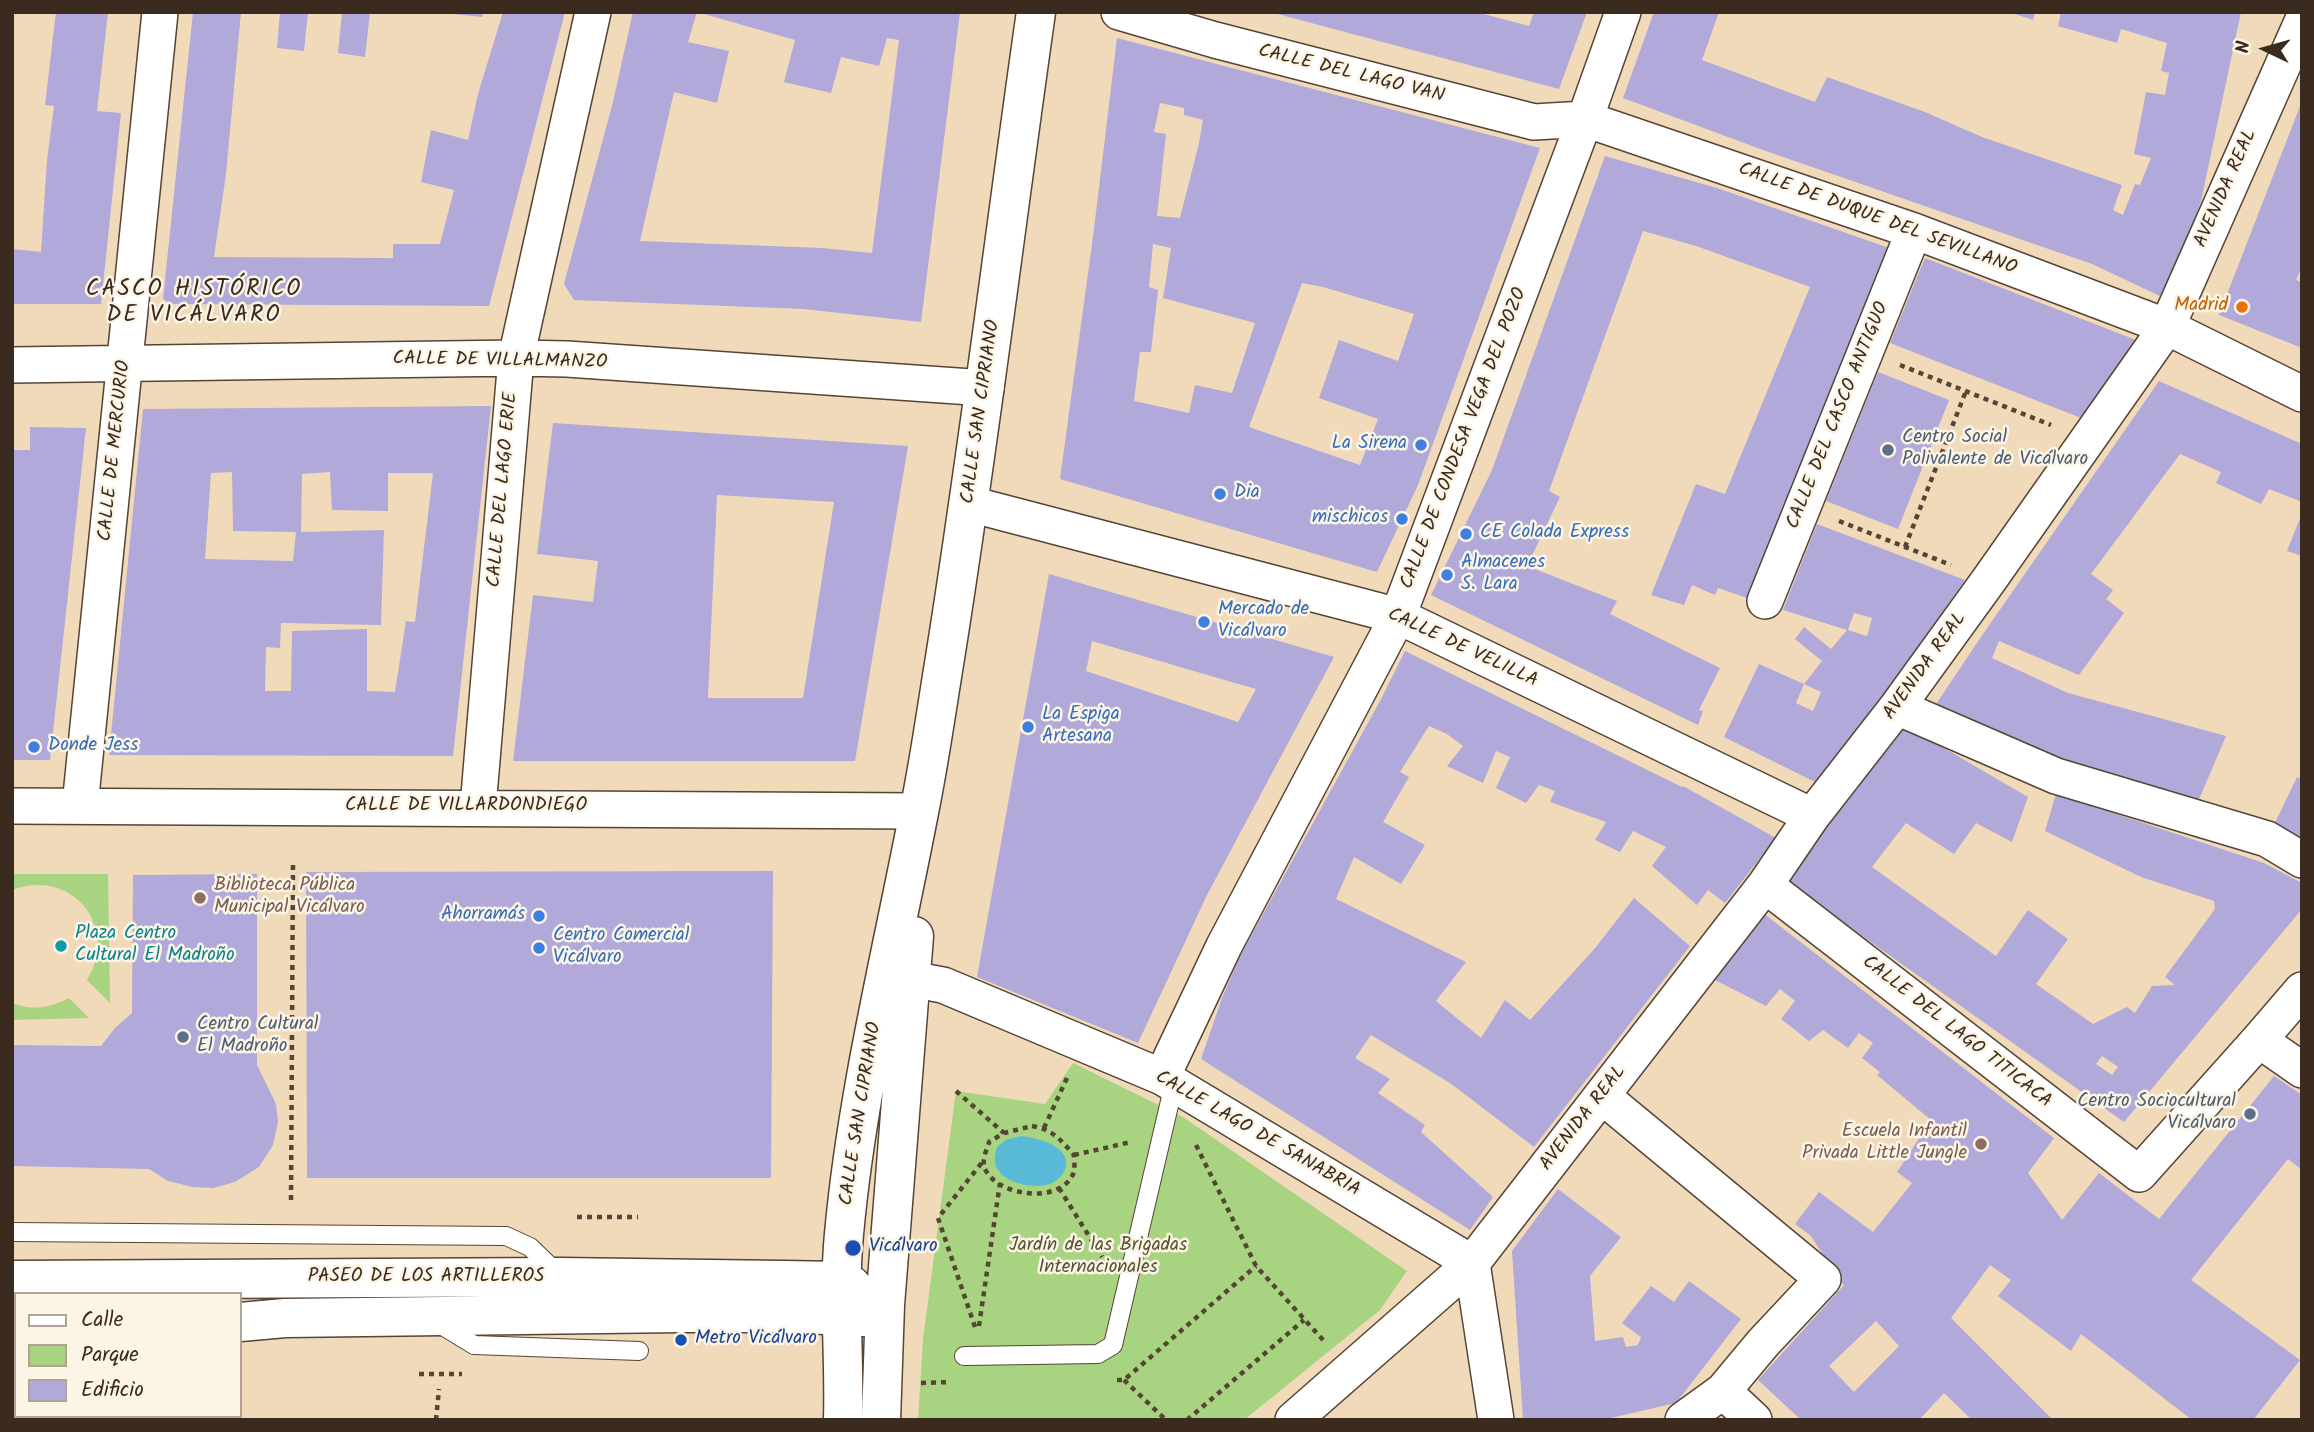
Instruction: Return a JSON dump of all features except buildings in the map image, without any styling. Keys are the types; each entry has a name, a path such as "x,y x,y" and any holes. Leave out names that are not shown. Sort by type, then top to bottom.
{"street":[{"name":"CALLE DE MERCURIO","path":"80,806 160,12"},
{"name":"CALLE DEL LAGO ERIE","path":"478,807 516,358 593,12"},
{"name":"CALLE SAN CIPRIANO","path":"843,1420 845,1379 858,1305 919,811 970,504 1036,12"},
{"name":"CALLE DEL LAGO VAN","path":"1119,12 1215,40 1534,122 1585,119"},
{"name":"CALLE DE CONDESA VEGA DEL POZO","path":"1168,1081 1224,946 1398,616 1623,12"},
{"name":"AVENIDA REAL","path":"1293,1420 1472,1263 1765,885 1812,816 1897,708 2167,327 2302,22"},
{"name":"CALLE DE DUQUE DEL SEVILLANO","path":"1585,119 1914,231 2167,327 2302,394"},
{"name":"CALLE DEL CASCO ANTIGUO","path":"1765,601 1914,231"},
{"name":"CALLE DE VILLALMANZO","path":"12,365 568,359 986,388"},
{"name":"CALLE DE VELILLA","path":"970,504 1398,616 1812,816"},
{"path":"1897,708 2056,776 2267,839 2302,860"},
{"name":"CALLE DE VILLARDONDIEGO","path":"12,806 919,811"},
{"name":"CALLE DEL LAGO TITICACA","path":"1765,885 2139,1174 2302,990"},
{"name":"CALLE LAGO DE SANABRIA","path":"896,989 943,985 1168,1081 1472,1263"},
{"name":"CALLE SAN CIPRIANO","path":"881,1420 844,1232 856,1143 896,989"},
{"path":"2259,1040 2302,1070"},
{"path":"1602,1096 1824,1279 1763,1343 1723,1391 1683,1420"},
{"path":"1472,1263 1496,1420"},
{"name":"PASEO DE LOS ARTILLEROS","path":"12,1280 561,1277 858,1305"},
{"path":"858,1305 866,1380 863,1420"},
{"name":"PASEO DE LOS ARTILLEROS","path":"242,1322 285,1318 426,1315 783,1313 858,1305"},
{"path":"1723,1391 1754,1420"}],"lane":[{"path":"964,1356 1098,1354 1113,1345 1168,1081"},
{"path":"12,1232 506,1236 530,1247 561,1277"},
{"path":"426,1315 474,1345 639,1350"}],"path":[{"path":"1866,351 2088,440"},
{"path":"1905,547 1966,391"},
{"path":"1803,506 1989,580"},
{"path":"291,1200 293,864"},
{"path":"1044,1128 1069,1074"},
{"path":"956,1091 1004,1133"},
{"path":"1032,1126 1056,1134 1074,1155 1074,1171 1067,1182 1048,1193 1035,1195 1010,1189 1000,1183 985,1169 984,1160 989,1142 1004,1133 1032,1126"},
{"path":"1074,1155 1133,1142"},
{"path":"1195,1142 1256,1266 1350,1370"},
{"path":"984,1160 938,1218 978,1334 1000,1183"},
{"path":"1059,1188 1105,1261"},
{"path":"577,1217 638,1217"},
{"path":"1166,1420 1124,1380 1256,1266"},
{"path":"1186,1420 1304,1320"},
{"path":"419,1374 471,1374"},
{"path":"436,1420 439,1389"}],"green space":[{"path":"12,874 108,874 110,1003 87,980 96,960 98,940 94,922 84,906 71,894 54,887 34,885 12,890"},
{"path":"69,998 89,1018 12,1020 12,1003 41,1007"},
{"name":"Jardín de las Brigadas Internacionales","path":"1073,1063 1183,1117 1407,1271 1380,1310 1244,1420 918,1420 923,1339 956,1091 1045,1104"}],"water":[{"path":"1021,1136 1051,1144 1063,1153 1066,1167 1059,1178 1045,1185 1030,1186 1014,1182 1001,1174 995,1163 997,1147 1006,1140"}],"place":[{"name":"Madrid","path":"2242,307"},
{"name":"La Sirena","path":"1421,445"},
{"name":"Centro Social Polivalente de Vicálvaro","path":"1888,450"},
{"name":"Dia","path":"1220,494"},
{"name":"mischicos","path":"1402,519"},
{"name":"CE Colada Express","path":"1466,534"},
{"name":"Almacenes S. Lara","path":"1447,575"},
{"name":"Mercado de Vicálvaro","path":"1204,622"},
{"name":"La Espiga Artesana","path":"1028,727"},
{"name":"Donde Jess","path":"34,747"},
{"name":"Biblioteca Pública Municipal Vicálvaro","path":"200,898"},
{"name":"Ahorramás","path":"539,916"},
{"name":"Plaza Centro Cultural El Madroño","path":"61,946"},
{"name":"Centro Comercial Vicálvaro","path":"539,948"},
{"name":"Centro Cultural El Madroño","path":"183,1037"},
{"name":"Centro Sociocultural Vicálvaro","path":"2250,1114"},
{"name":"Escuela Infantil Privada Little Jungle","path":"1981,1144"},
{"name":"Vicálvaro","path":"853,1248"},
{"name":"Metro Vicálvaro","path":"681,1340"}],"district":[{"name":"CASCO HISTÓRICO DE VICÁLVARO","path":"194,304"}]}
